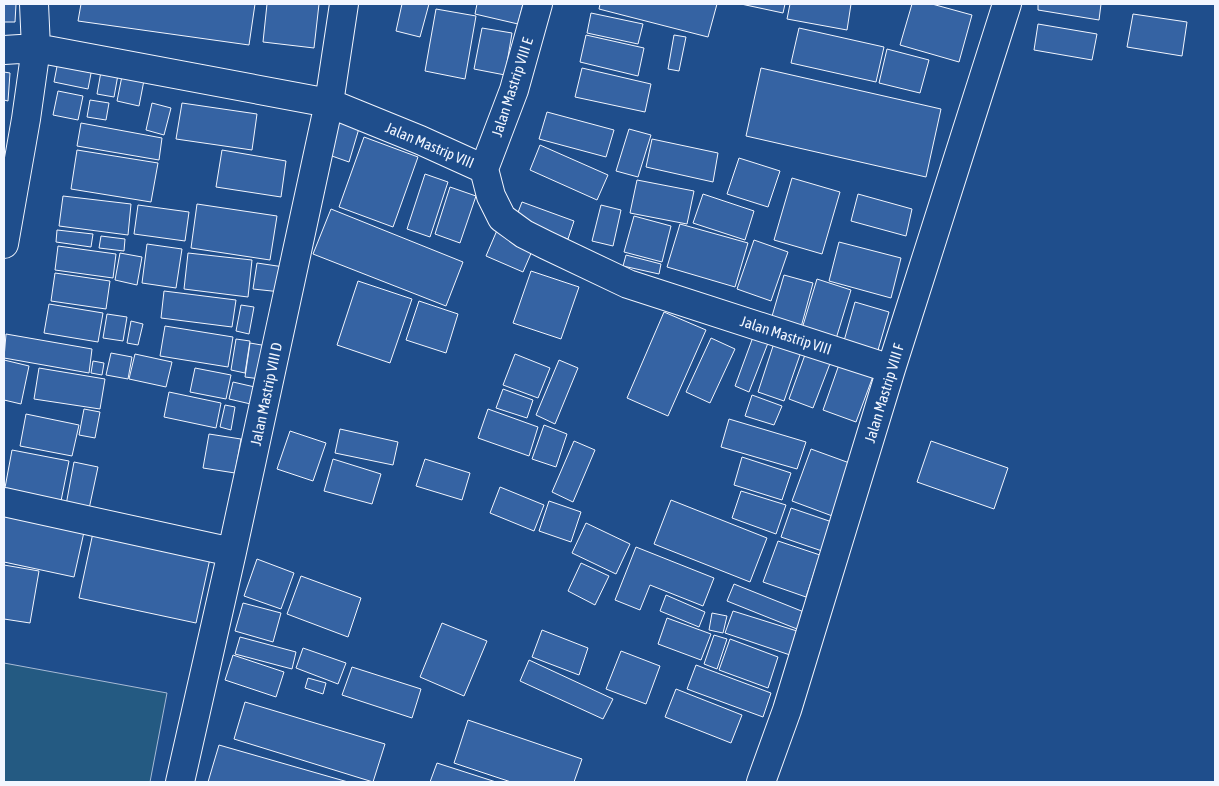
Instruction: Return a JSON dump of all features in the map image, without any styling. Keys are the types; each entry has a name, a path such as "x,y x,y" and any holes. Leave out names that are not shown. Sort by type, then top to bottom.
{"street":[{"path":"4,244 26,119 36,48 34,4"},
{"name":"Jalan Mastrip VIII D","path":"180,782 329,103 344,4"},
{"name":"Jalan Mastrip VIII E","path":"484,169 514,90 538,4"},
{"name":"Jalan Mastrip VIII F","path":"761,782 787,710 891,369 1007,4"},
{"name":"Jalan Mastrip VIII","path":"4,50 36,48 329,103 420,140 484,169 492,196 502,218 524,234 628,284 891,369"},
{"path":"4,502 232,552"}],"shaded area":[{"path":"4,663 167,693 150,782 4,782"}],"building":[{"path":"4,4 16,4 15,22 4,22"},
{"path":"81,4 255,4 249,45 78,21"},
{"path":"267,4 319,4 314,48 263,42"},
{"path":"402,4 429,4 420,37 396,31"},
{"path":"477,4 523,4 518,24 475,14"},
{"path":"600,4 717,4 708,37 599,9"},
{"path":"741,4 785,4 783,13"},
{"path":"790,4 851,4 847,30 787,19"},
{"path":"912,4 932,4 972,15 959,62 900,45"},
{"path":"1038,4 1101,4 1099,20 1038,10"},
{"path":"436,9 476,16 465,79 425,71"},
{"path":"591,13 643,24 638,44 587,33"},
{"path":"1133,14 1187,22 1182,56 1127,47"},
{"path":"1038,24 1097,34 1092,60 1034,50"},
{"path":"482,28 512,33 505,75 474,69"},
{"path":"799,28 884,47 876,82 791,63"},
{"path":"586,35 644,48 638,76 580,62"},
{"path":"674,35 686,37 679,71 668,69"},
{"path":"887,49 929,60 920,93 879,83"},
{"path":"59,56 93,63 88,89 54,82"},
{"path":"102,66 119,69 114,97 97,94"},
{"path":"124,66 146,70 139,106 117,101"},
{"path":"582,68 651,84 645,112 575,97"},
{"path":"761,68 941,109 926,177 746,136"},
{"path":"4,72 10,73 8,101 4,100"},
{"path":"58,91 83,96 78,120 53,115"},
{"path":"90,100 109,103 106,120 87,117"},
{"path":"152,103 171,108 164,135 146,130"},
{"path":"182,103 257,114 252,150 176,139"},
{"path":"547,112 614,130 606,157 539,139"},
{"path":"340,119 360,125 349,162 329,155"},
{"path":"81,123 162,138 159,160 77,146"},
{"path":"629,129 651,135 638,177 616,171"},
{"path":"364,137 418,157 393,227 339,207"},
{"path":"652,139 718,153 713,182 646,167"},
{"path":"540,145 608,175 597,200 530,170"},
{"path":"77,150 158,163 151,202 71,189"},
{"path":"222,150 286,161 281,197 216,187"},
{"path":"739,158 780,171 768,207 727,194"},
{"path":"425,174 448,182 430,237 407,229"},
{"path":"792,178 840,192 822,254 774,240"},
{"path":"637,180 694,191 687,224 630,213"},
{"path":"450,187 476,196 460,243 435,234"},
{"path":"703,194 754,211 745,240 693,223"},
{"path":"858,194 912,209 906,236 851,221"},
{"path":"63,196 131,204 128,235 59,226"},
{"path":"522,202 574,221 568,239 515,220"},
{"path":"197,204 277,216 270,260 191,248"},
{"path":"138,205 189,212 185,241 134,234"},
{"path":"601,205 621,210 613,246 592,241"},
{"path":"331,209 463,262 446,306 313,254"},
{"path":"634,216 671,226 662,262 624,252"},
{"path":"680,224 748,243 735,287 667,267"},
{"path":"498,228 535,244 523,272 486,256"},
{"path":"57,230 93,234 91,247 56,242"},
{"path":"101,236 125,239 124,251 99,248"},
{"path":"754,240 788,252 771,301 737,289"},
{"path":"839,242 901,258 891,298 829,281"},
{"path":"147,244 182,249 176,288 142,283"},
{"path":"58,246 116,254 113,278 55,270"},
{"path":"120,253 142,257 137,285 115,280"},
{"path":"188,253 252,260 248,297 184,289"},
{"path":"626,255 661,264 659,274 623,266"},
{"path":"257,263 284,267 281,292 253,289"},
{"path":"531,271 579,287 561,339 513,323"},
{"path":"55,273 110,281 106,309 51,301"},
{"path":"784,275 813,283 800,331 770,323"},
{"path":"817,279 851,290 835,342 801,332"},
{"path":"358,281 412,299 390,363 337,345"},
{"path":"164,291 236,300 232,327 161,318"},
{"path":"419,301 458,314 446,353 406,340"},
{"path":"855,302 889,312 876,357 842,348"},
{"path":"49,304 103,313 98,342 44,333"},
{"path":"241,305 254,307 249,334 236,331"},
{"path":"664,312 706,330 668,416 627,398"},
{"path":"107,314 127,317 123,341 103,338"},
{"path":"131,321 143,324 138,345 127,343"},
{"path":"165,326 233,337 228,367 160,356"},
{"path":"6,334 92,349 89,373 4,358"},
{"path":"753,337 768,343 749,392 735,386"},
{"path":"711,338 735,349 710,403 686,392"},
{"path":"236,339 250,341 245,373 231,370"},
{"path":"775,340 802,349 784,401 758,392"},
{"path":"250,343 273,347 268,380 245,377"},
{"path":"806,352 831,361 813,408 789,399"},
{"path":"111,353 132,357 128,379 106,375"},
{"path":"135,354 172,362 166,387 129,379"},
{"path":"515,354 550,368 538,398 503,385"},
{"path":"841,359 875,371 856,422 823,410"},
{"path":"4,360 29,366 21,404 4,400"},
{"path":"559,360 578,368 555,424 536,415"},
{"path":"93,361 104,363 102,375 91,373"},
{"path":"39,368 105,379 100,409 34,399"},
{"path":"195,368 231,375 226,399 190,392"},
{"path":"233,382 259,388 255,405 229,399"},
{"path":"503,389 533,400 527,418 496,408"},
{"path":"169,392 221,403 216,428 164,417"},
{"path":"752,395 782,406 774,425 745,416"},
{"path":"225,405 235,407 231,430 220,427"},
{"path":"84,409 100,412 95,438 79,435"},
{"path":"488,409 538,427 529,456 478,438"},
{"path":"26,414 79,425 72,456 20,446"},
{"path":"729,419 806,442 797,469 721,447"},
{"path":"544,425 567,434 556,467 532,459"},
{"path":"340,429 398,442 393,465 335,453"},
{"path":"290,431 326,443 313,481 277,469"},
{"path":"209,434 241,439 235,473 203,468"},
{"path":"574,441 595,450 573,502 552,492"},
{"path":"931,441 1008,468 994,509 917,482"},
{"path":"811,449 855,465 835,517 792,501"},
{"path":"12,450 69,461 60,506 4,493"},
{"path":"742,457 791,473 782,500 734,485"},
{"path":"333,459 381,474 372,504 324,491"},
{"path":"425,459 470,473 462,500 416,486"},
{"path":"74,462 98,467 89,509 66,505"},
{"path":"500,487 544,505 534,531 490,513"},
{"path":"741,491 786,505 776,534 732,518"},
{"path":"671,500 767,538 750,582 654,544"},
{"path":"549,501 581,512 571,542 539,531"},
{"path":"4,505 86,523 74,577 4,562"},
{"path":"791,508 835,523 825,552 781,537"},
{"path":"586,523 630,544 616,574 572,553"},
{"path":"94,528 211,554 196,623 79,598"},
{"path":"778,541 820,555 806,597 763,582"},
{"path":"636,547 714,578 703,606 650,585 640,610 615,600"},
{"path":"257,559 294,573 281,609 244,596"},
{"path":"581,563 609,576 595,605 568,591"},
{"path":"4,565 39,571 30,623 4,619"},
{"path":"301,576 361,598 348,637 287,614"},
{"path":"734,584 804,612 797,629 727,601"},
{"path":"666,595 705,612 699,627 660,611"},
{"path":"243,603 281,613 273,642 235,631"},
{"path":"733,611 797,631 790,655 725,633"},
{"path":"712,613 727,616 723,633 709,630"},
{"path":"667,618 711,634 701,660 658,644"},
{"path":"442,623 487,641 464,696 420,677"},
{"path":"542,630 588,648 579,675 532,657"},
{"path":"714,635 727,639 717,669 704,664"},
{"path":"240,637 296,652 292,669 235,654"},
{"path":"730,639 778,657 768,688 719,670"},
{"path":"303,648 346,663 338,684 296,668"},
{"path":"621,651 660,666 646,704 606,689"},
{"path":"233,655 284,672 276,697 225,680"},
{"path":"529,660 613,699 603,719 520,681"},
{"path":"696,665 771,693 763,717 687,689"},
{"path":"352,667 421,689 412,718 342,695"},
{"path":"308,678 326,683 323,694 305,688"},
{"path":"676,689 742,715 731,743 665,717"},
{"path":"245,702 385,744 373,782 234,739"},
{"path":"468,720 582,759 574,782 511,782 454,763"},
{"path":"219,745 348,782 208,782"},
{"path":"437,763 496,782 430,782"}]}
